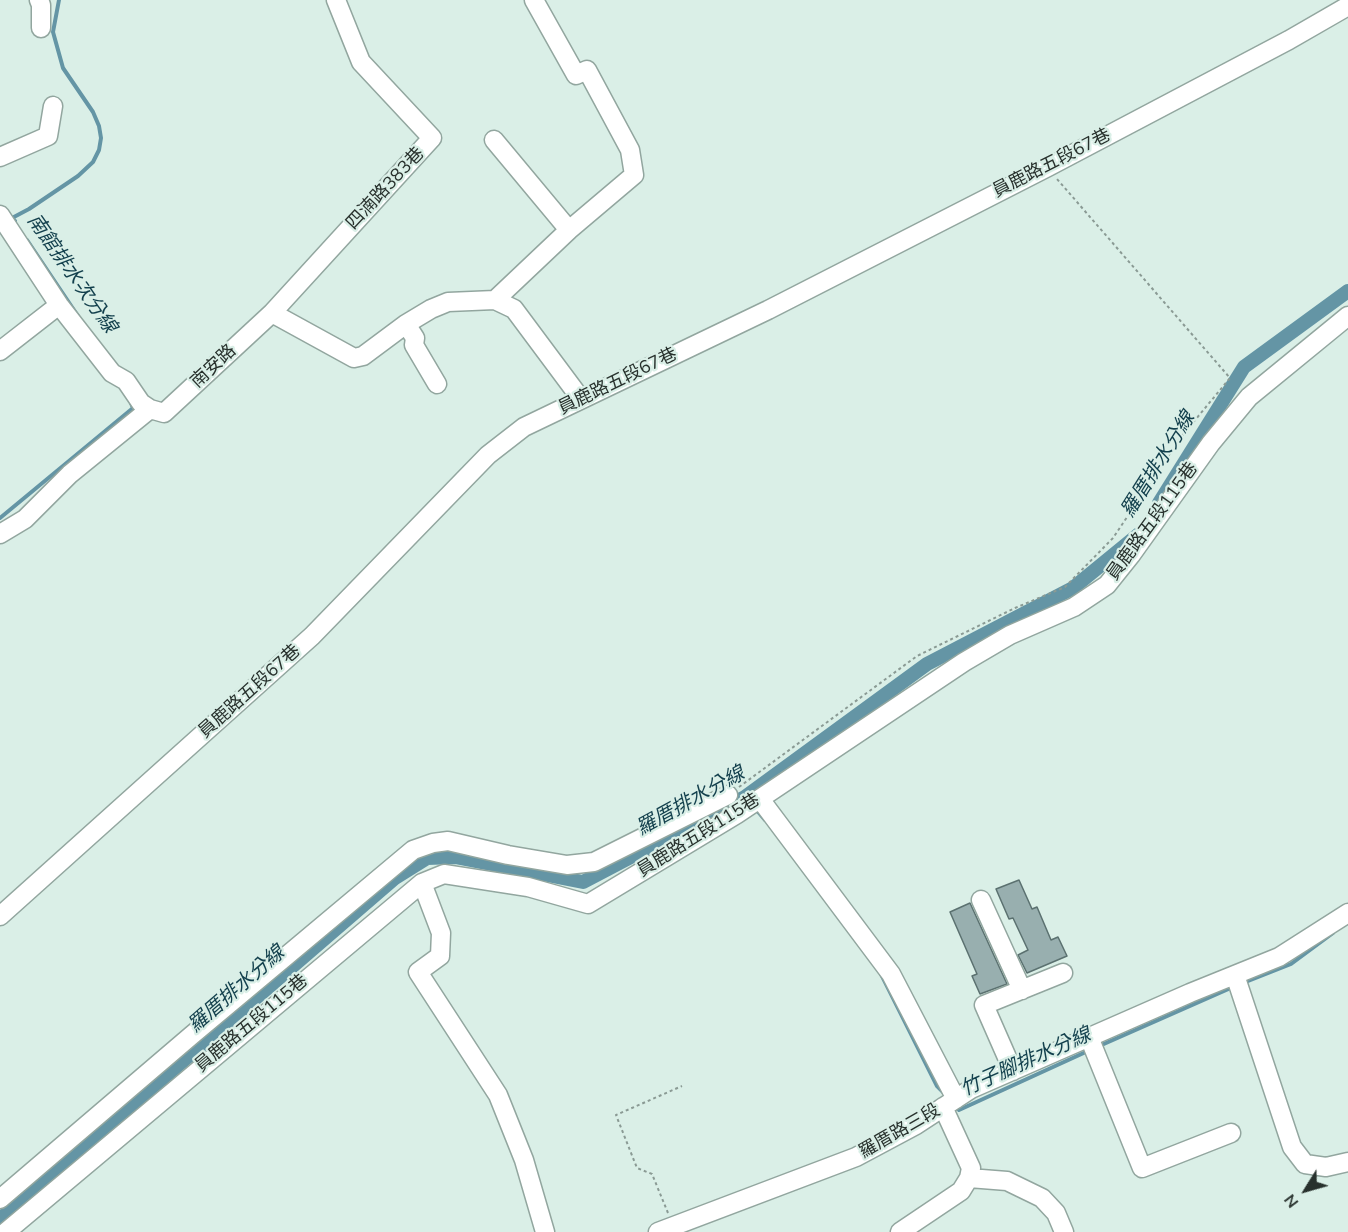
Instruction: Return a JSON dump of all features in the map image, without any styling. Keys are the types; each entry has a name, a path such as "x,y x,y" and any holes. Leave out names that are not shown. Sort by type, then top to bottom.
{"street":[{"path":"39,0 41,28"},
{"name":"四湳路383巷","path":"272,313 432,138 361,62 336,0"},
{"path":"495,300 569,230 634,175 630,150 587,70 576,75 534,0"},
{"name":"員鹿路五段67巷","path":"0,916 312,636 488,455 525,427 768,310 1048,167 1289,40 1348,6"},
{"path":"0,157 48,136 53,106"},
{"path":"494,140 569,230"},
{"path":"0,215 59,305 112,374 126,381 141,403 150,410 70,474 25,519 0,534"},
{"path":"272,313 354,358 363,357 430,309 448,302 495,300 514,309 581,399"},
{"path":"0,351 59,305"},
{"name":"南安路","path":"150,410 164,413 272,313"},
{"name":"員鹿路五段115巷","path":"6,1232 422,883 444,874 528,888 588,904 760,799 964,662 1010,635 1074,607 1107,585 1211,443 1248,398 1348,316"},
{"path":"406,324 415,338 414,345 437,384"},
{"name":"員鹿路五段115巷","path":"0,1199 413,850 432,843 448,841 508,855 567,865 594,862 728,795"},
{"path":"760,799 891,974 950,1103 971,1168 969,1178 961,1191 900,1232"},
{"path":"422,883 441,933 440,956 418,972 498,1095 524,1160 545,1232"},
{"path":"981,900 1022,990"},
{"name":"羅厝路三段","path":"666,1229 856,1157 915,1125 971,1089 1279,957 1348,913"},
{"path":"1013,1071 984,1005 1064,972"},
{"path":"1235,975 1292,1147 1305,1164 1326,1167 1348,1162"},
{"path":"192,1035 212,1058"},
{"path":"1089,1037 1142,1168 1230,1133"},
{"path":"969,1178 1007,1181 1042,1198 1056,1213 1064,1232"}],"path":[{"path":"728,795 917,656 1015,608 1065,588 1113,538 1181,437 1230,378 1048,167"},
{"path":"666,1229 652,1174 637,1168 616,1115 682,1086"}],"building":[{"path":"1019,880 1032,909 1037,907 1051,940 1058,937 1067,956 1027,973 1018,955 1028,950 1013,918 1009,919 996,889"},
{"path":"970,903 1007,984 980,994 972,976 977,974 950,912"}],"waterway":[{"name":"南館排水次分線","path":"15,221 12,218 78,176 93,162 99,150 101,138 99,126 93,112 63,68 53,32 59,0"},
{"name":"南館排水次分線","path":"27,240 78,316"},
{"name":"羅厝排水分線","path":"1159,503 1244,367 1348,291"},
{"name":"南館排水次分線","path":"0,518 133,408 131,403"},
{"name":"羅厝排水分線","path":"0,1219 395,878 427,858 455,857 583,882 745,797 927,664 1073,588 1139,534"},
{"name":"竹子腳排水分線","path":"754,807 765,820"},
{"name":"竹子腳排水分線","path":"1243,983 1291,964 1333,933"},
{"name":"竹子腳排水分線","path":"881,974 937,1086 943,1092"},
{"name":"竹子腳排水分線","path":"1097,1047 1233,987"},
{"name":"竹子腳排水分線","path":"956,1106 959,1110 1088,1051"}]}
